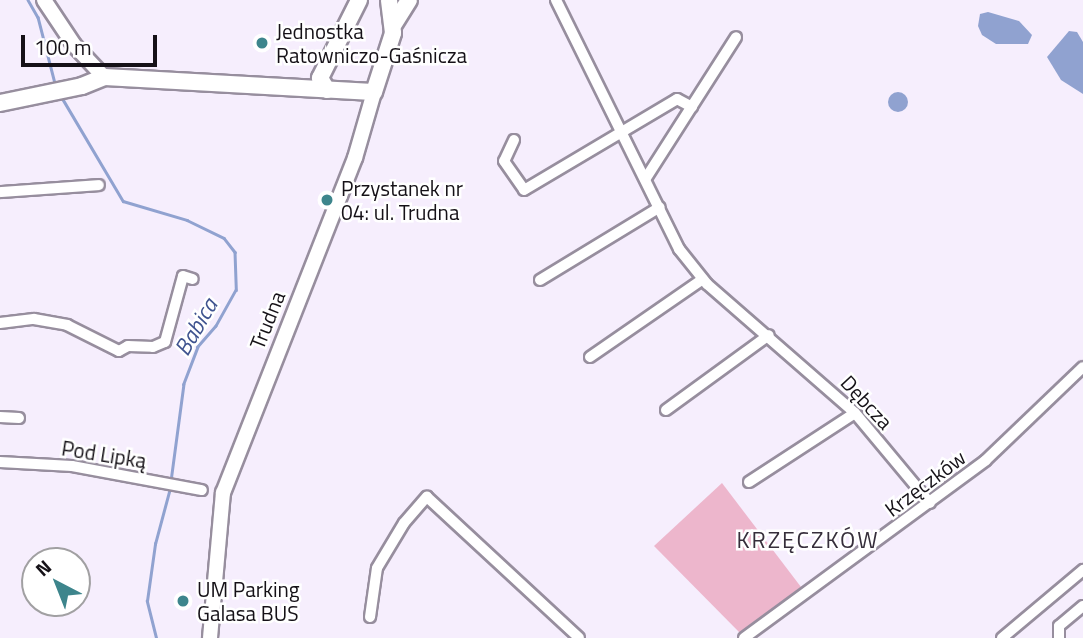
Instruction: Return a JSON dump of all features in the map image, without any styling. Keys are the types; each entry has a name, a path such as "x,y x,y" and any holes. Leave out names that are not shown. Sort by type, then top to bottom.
{"main road":[{"path":"323,84 359,0"},
{"path":"389,0 394,24"},
{"path":"394,24 408,0"},
{"name":"Trudna","path":"374,92 394,24"},
{"path":"0,103 59,91 104,77 280,85 323,84 374,92"}],"street":[{"path":"44,0 74,45 104,77"},
{"name":"Dębcza","path":"556,0 625,133 680,249 703,279 855,413 930,503"},
{"path":"646,178 736,37"},
{"name":"Trudna","path":"210,638 223,493 355,158 374,92"},
{"path":"514,140 504,161 524,190 625,133 677,99 692,107"},
{"path":"0,192 99,185"},
{"path":"540,280 660,207"},
{"path":"0,323 34,320 67,325 120,351 128,345 153,347 165,342 183,276 193,279"},
{"path":"590,357 703,279"},
{"path":"666,410 769,335"},
{"name":"Krzęczków","path":"744,638 986,460 1083,367"},
{"path":"749,482 855,413"},
{"path":"0,417 19,418"},
{"name":"Pod Lipką","path":"0,462 72,466 202,490"},
{"path":"370,617 377,568 404,523 428,497 579,638"},
{"path":"1002,638 1083,570"},
{"path":"1059,638 1059,626 1083,606"}],"shaded area":[{"path":"722,483 801,587 740,633 654,546"}],"water":[{"path":"988,12 1019,21 1032,35 1028,44 996,44 982,35 978,26 980,14"},
{"path":"1069,31 1077,32 1083,42 1083,94 1061,80 1047,57"},
{"path":"894,92 902,92 908,102 902,112 894,112 888,106 888,98"}],"waterway":[{"name":"Babica","path":"28,0 38,17 56,87"},
{"name":"Babica","path":"61,96 123,201 187,220 224,238 235,252 236,290 216,326 198,347 184,384 171,481"},
{"name":"Babica","path":"156,638 147,601 155,544 170,488"}],"place":[{"name":"Jednostka Ratowniczo-Gaśnicza","path":"262,43"},
{"name":"Przystanek nr 04: ul. Trudna","path":"327,200"},
{"name":"UM Parking Galasa BUS","path":"183,601"}],"district":[{"name":"KRZĘCZKÓW","path":"808,540"}]}
